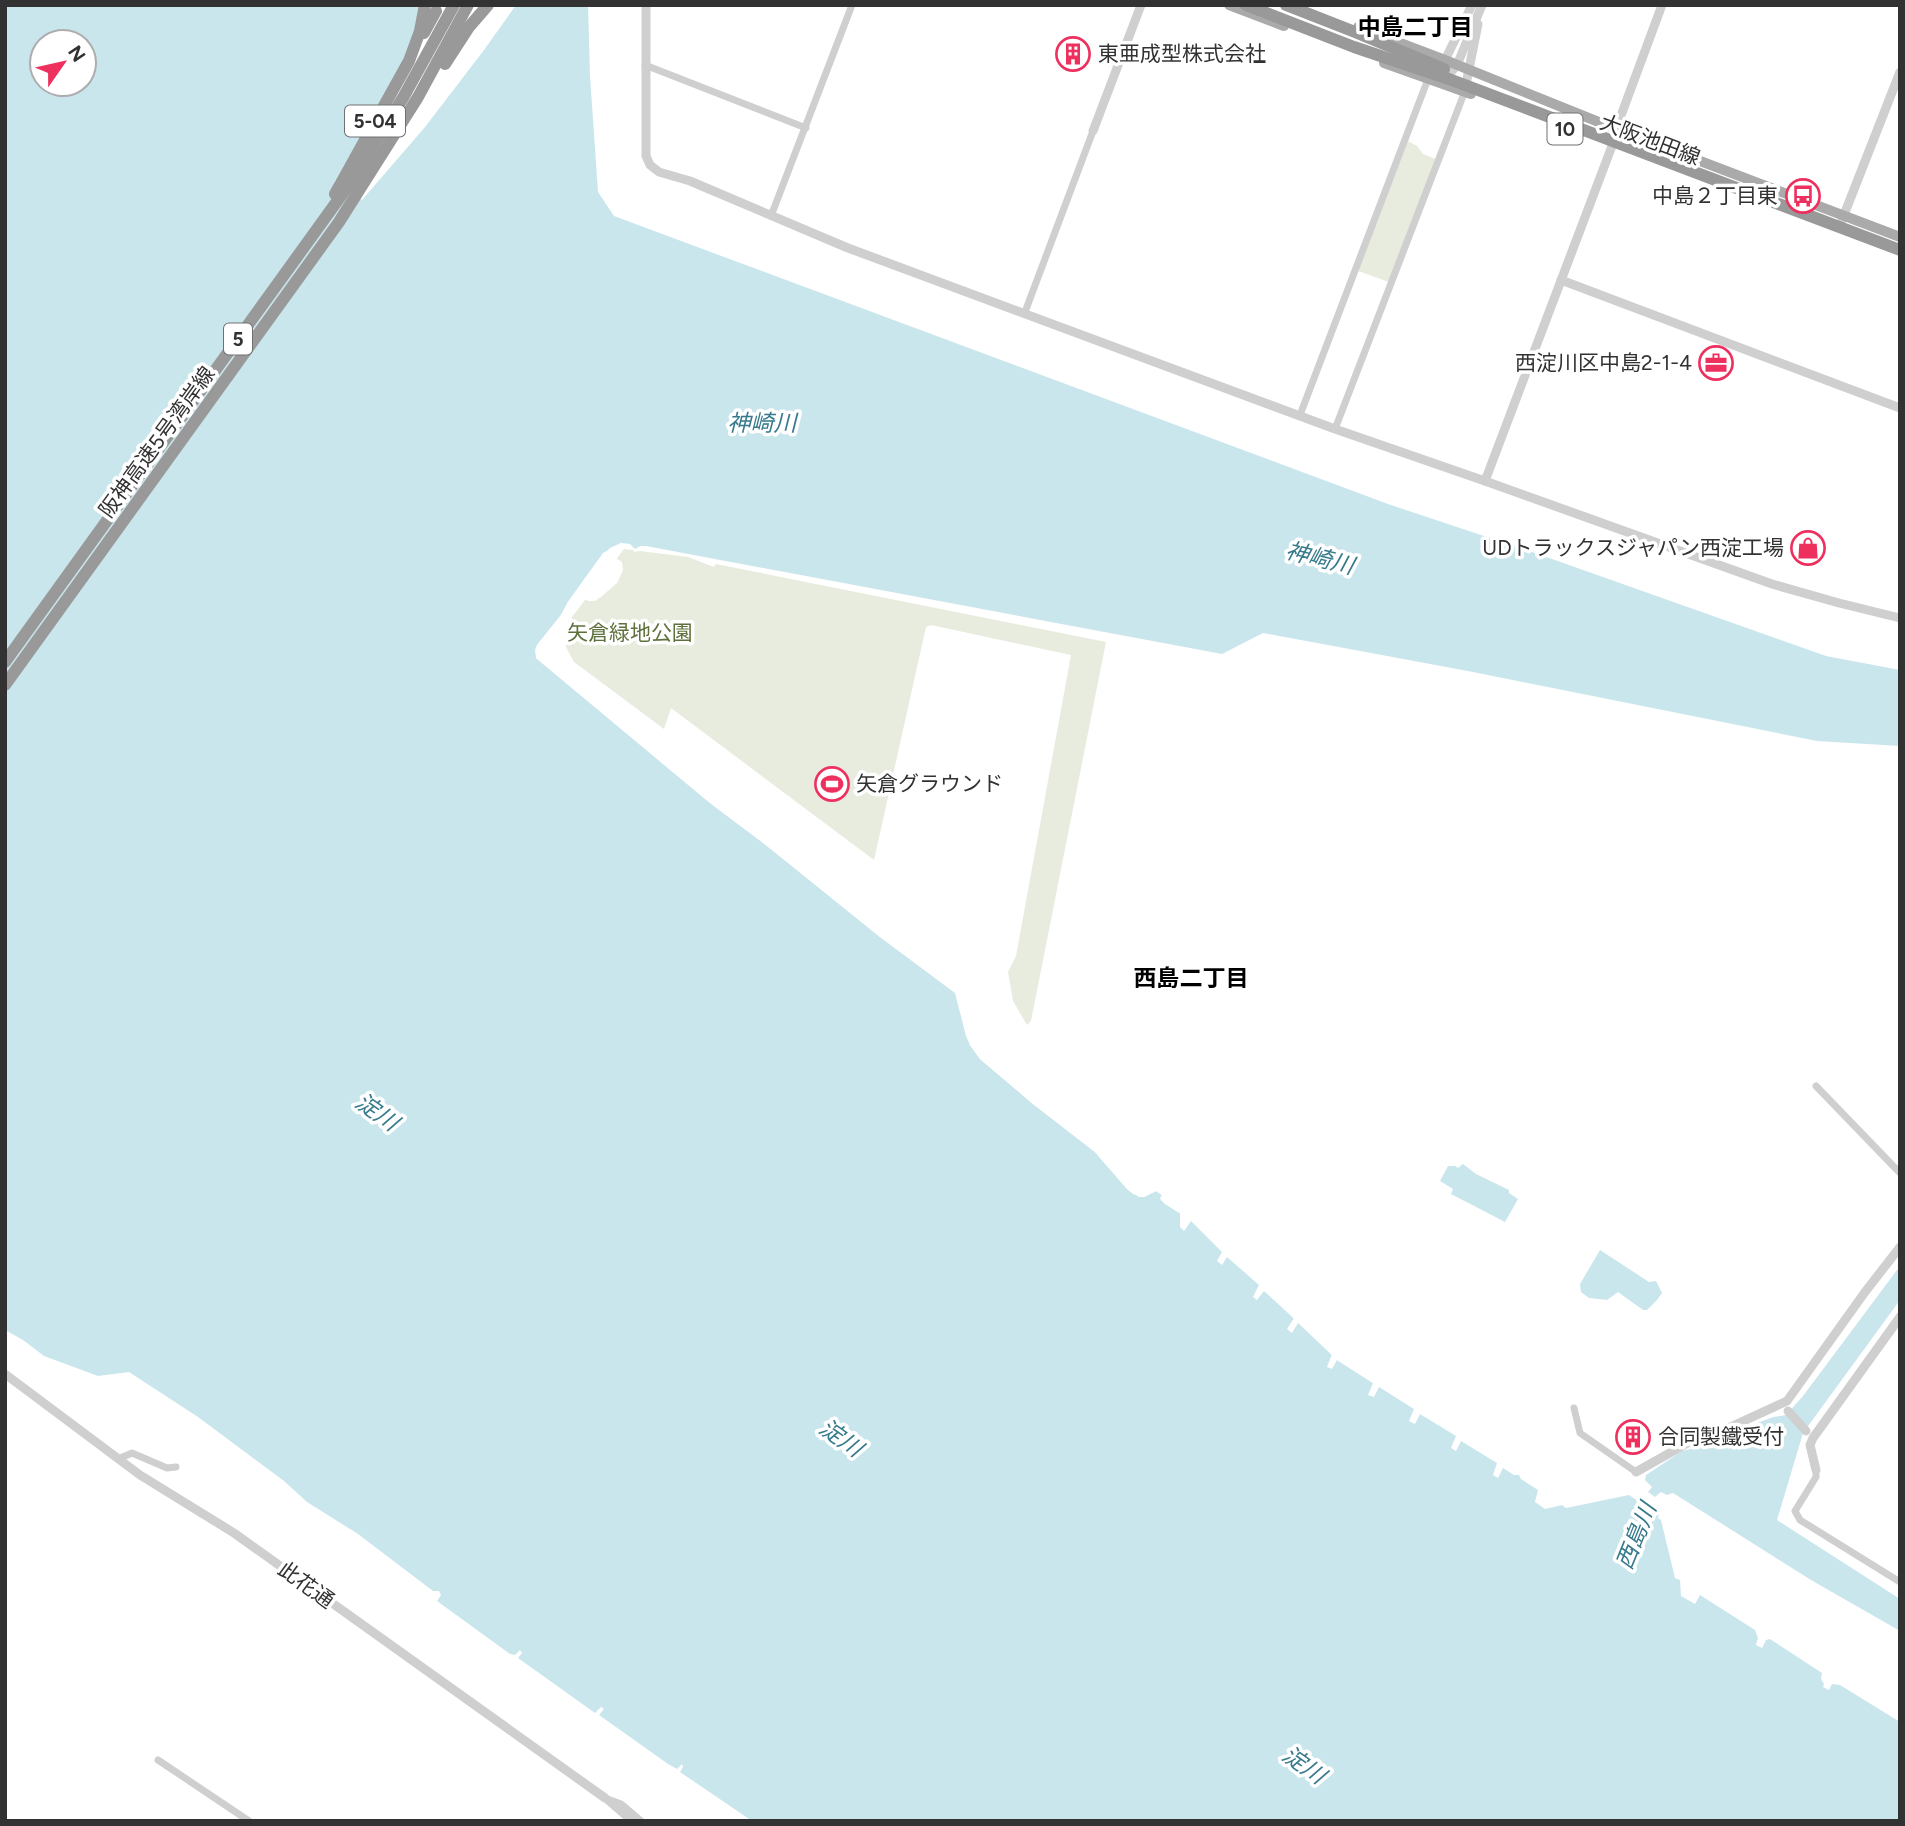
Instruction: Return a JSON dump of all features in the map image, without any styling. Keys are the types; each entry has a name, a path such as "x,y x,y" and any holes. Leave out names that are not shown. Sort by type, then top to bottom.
{"highway":[{"name":"阪神高速5号湾岸線","path":"5,662 351,182 404,96 454,5"},
{"name":"阪神高速5号湾岸線","path":"5,685 340,222 418,97 468,5"},
{"path":"1246,5 1354,47 1449,79 1900,253"},
{"path":"1264,5 1388,54 1414,74"},
{"path":"1286,5 1450,72 1900,243"},
{"path":"418,97 435,78 468,27 485,7"},
{"name":"5-04","path":"316,233 344,176 409,61 430,8"}],"main road":[{"name":"大阪池田線","path":"1229,5 1900,253"},
{"name":"大阪池田線","path":"1297,5 1900,237"}],"street":[{"path":"646,5 645,150 650,165 659,172 690,181 848,248 1335,429 1772,584 1900,618"},
{"path":"771,216 852,5"},
{"path":"1025,312 1141,5"},
{"path":"1286,27 1297,5"},
{"path":"1300,415 1427,79 1445,60 1472,5"},
{"path":"1427,79 1445,76 1457,65 1482,5"},
{"path":"1335,429 1465,91 1482,5"},
{"path":"1485,481 1612,146 1662,5"},
{"path":"645,65 806,128"},
{"path":"1838,232 1900,72"},
{"path":"1561,280 1900,408"},
{"path":"1816,1086 1900,1173"},
{"path":"1574,1408 1580,1433 1636,1472 1691,1441 1700,1441 1785,1407 1865,1292 1900,1247"},
{"path":"1809,1435 1900,1317"},
{"name":"此花通","path":"5,1374 139,1475 234,1533 605,1798 631,1821"},
{"path":"1785,1407 1809,1435 1816,1469 1816,1477 1795,1511 1800,1520 1900,1582"},
{"path":"118,1459 132,1453 167,1468 176,1467"},
{"path":"158,1759 249,1821"},
{"name":"此花通","path":"605,1798 621,1804 641,1821"}],"green space":[{"path":"1408,141 1417,146 1423,154 1436,159 1389,282 1358,271"},
{"name":"矢倉緑地公園","path":"624,549 688,557 714,567 716,564 1106,642 1031,1021 1027,1025 1013,1001 1008,972 1016,956 1071,655 931,625 926,627 874,860 671,708 664,729 574,662 566,647 572,617"}],"water":[{"path":"5,5 588,5 598,192 614,216 1388,504 1826,656 1900,670 1900,746 1817,741 1263,633 1222,654 646,546 635,549 621,543 603,553 537,645 536,658 705,799 763,842 880,937 956,993 970,1045 980,1059 1095,1152 1133,1194 1144,1197 1156,1191 1162,1195 1161,1200 1180,1213 1180,1227 1184,1231 1191,1221 1222,1252 1217,1261 1222,1265 1227,1257 1259,1285 1253,1297 1257,1300 1264,1291 1294,1318 1287,1329 1292,1333 1298,1323 1332,1354 1327,1367 1332,1369 1337,1360 1373,1383 1368,1395 1374,1397 1379,1387 1414,1409 1409,1421 1415,1424 1420,1414 1456,1436 1451,1448 1456,1451 1461,1441 1497,1463 1493,1475 1498,1478 1503,1468 1519,1475 1538,1490 1535,1502 1545,1509 1562,1505 1566,1508 1629,1495 1638,1501 1644,1499 1651,1503 1652,1509 1659,1514 1658,1518 1661,1520 1675,1578 1680,1580 1681,1596 1695,1604 1700,1595 1755,1630 1758,1638 1756,1645 1762,1648 1766,1640 1770,1639 1822,1673 1823,1687 1829,1690 1832,1684 1840,1685 1900,1722 1900,1821 752,1821 680,1772 682,1764 677,1769 668,1764 599,1715 604,1709 601,1707 595,1713 518,1658 522,1653 520,1650 515,1655 510,1654 437,1601 441,1595 439,1591 433,1591 358,1534 307,1502 284,1481 198,1417 129,1372 98,1376 44,1356 5,1330"},
{"path":"1463,1164 1476,1174 1509,1190 1509,1193 1518,1199 1505,1222 1451,1194 1453,1189 1440,1181 1448,1166 1458,1168"},
{"path":"1600,1250 1649,1282 1656,1281 1662,1293 1647,1310 1643,1310 1618,1292 1607,1300 1589,1298 1581,1292 1580,1284"},
{"path":"1900,1266 1900,1300 1803,1433 1777,1520 1900,1599 1900,1631 1811,1580 1673,1493 1667,1495 1661,1492 1655,1497 1648,1492 1652,1487 1645,1480 1646,1475 1682,1451 1715,1443 1752,1425 1786,1415"}],"pier":[{"path":"429,5 516,5 425,127 362,200 334,183 408,54"},
{"path":"621,543 630,544 635,549 646,546 645,549 635,552 629,547 621,546 611,550 540,647 539,657 550,666 546,658 547,652 552,650 558,653 580,675 580,682 573,685 590,700 590,691 599,690 632,716 635,729 630,732 625,729 635,739 698,788 693,783 693,775 699,774 706,778 740,806 739,812 730,815 805,873 800,864 804,859 809,859 847,889 848,898 838,899 958,991 969,1035 983,1057 1097,1149 1129,1187 1142,1194 1159,1189 1165,1193 1164,1198 1167,1201 1183,1211 1184,1216 1165,1204 1161,1200 1162,1195 1156,1191 1144,1197 1139,1197 1127,1189 1095,1152 980,1059 966,1036 955,993 715,807 536,658 537,645 599,559 610,548"},
{"path":"609,557 622,562 620,577 601,597 588,601 582,597 582,591 594,578 601,563"},
{"path":"1262,1288 1296,1315 1296,1320 1300,1320 1327,1345 1336,1354 1335,1357 1375,1380 1376,1385 1337,1360"}],"place":[{"name":"東亜成型株式会社","path":"1073,54"},
{"name":"中島２丁目東","path":"1803,196"},
{"name":"西淀川区中島2-1-4","path":"1716,363"},
{"name":"UDトラックスジャパン西淀工場","path":"1808,548"},
{"name":"矢倉グラウンド","path":"832,784"},
{"name":"合同製鐵受付","path":"1633,1437"}],"district":[{"name":"中島二丁目","path":"1415,27"},
{"name":"西島二丁目","path":"1191,978"}],"water label":[{"name":"神崎川","path":"762,423"},
{"name":"神崎川","path":"1320,558"},
{"name":"淀川","path":"377,1112"},
{"name":"淀川","path":"841,1438"},
{"name":"西島川","path":"1636,1536"},
{"name":"淀川","path":"1304,1765"}]}
